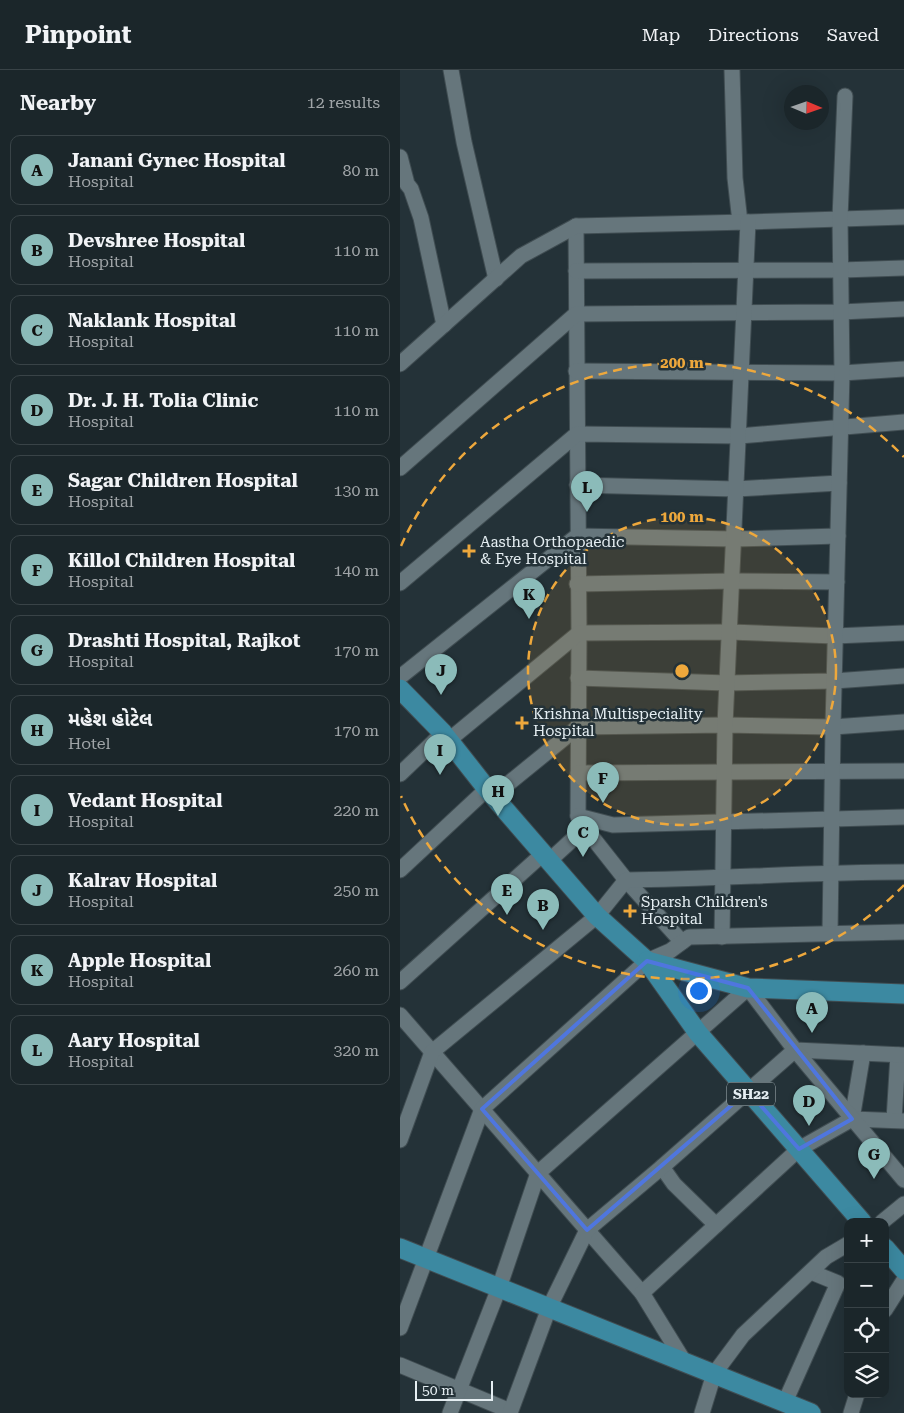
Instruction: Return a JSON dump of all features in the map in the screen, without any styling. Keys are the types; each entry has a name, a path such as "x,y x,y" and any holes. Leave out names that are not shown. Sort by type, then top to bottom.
{"main road":[{"name":"SH22","path":"400,688 446,736 490,792 597,916 647,961 698,1033 859,1218"},
{"path":"647,961 748,988 904,994"},
{"path":"400,1248 811,1413"},
{"path":"889,1253 904,1270"}],"street":[{"path":"451,70 464,142 496,279"},
{"path":"722,937 725,725 746,271 744,222 735,178 732,70"},
{"path":"830,933 842,373 840,218 845,96"},
{"path":"400,158 403,185 411,189 421,218 444,325"},
{"path":"400,364 521,256 576,226 904,217"},
{"path":"576,226 577,584 579,633 578,773 581,822 626,880 682,942"},
{"path":"576,271 746,271 904,268"},
{"path":"400,468 576,314 841,312 904,309"},
{"path":"576,371 842,373 904,369"},
{"path":"400,583 577,434 739,436 904,422"},
{"path":"577,485 736,489 839,483"},
{"path":"400,677 577,536 734,539 838,536"},
{"path":"577,584 732,581 837,582"},
{"path":"400,774 579,633 730,632 835,636 904,633"},
{"path":"578,678 727,683 834,681 904,676"},
{"path":"402,865 490,792 578,727 725,725 833,727 904,722"},
{"path":"578,773 904,771"},
{"path":"400,982 546,857 581,822 613,824 904,817"},
{"path":"626,880 723,879 831,872 904,872"},
{"path":"400,1140 432,1052 597,916 626,880"},
{"path":"400,1328 482,1109 647,961 670,951 689,937 904,932"},
{"path":"450,1413 500,1288 538,1173 748,988 795,1050 904,1180"},
{"path":"400,1015 642,1293 685,1362"},
{"path":"400,1364 510,1412 549,1308 587,1230 795,1050 901,1055 899,1121 852,1118 799,1148 642,1293"},
{"path":"852,1118 864,1053"},
{"path":"662,1167 674,1184 716,1225"},
{"path":"887,1218 904,1204"},
{"path":"715,1413 704,1406 714,1374 743,1335 826,1258 844,1247"},
{"path":"785,1402 838,1283 811,1272"},
{"path":"886,1308 904,1280"},
{"path":"851,1413 856,1398"}],"highlighted area":[{"path":"647,961 748,988 852,1119 799,1149 748,1091 587,1230 482,1109"}],"place":[{"name":"Aary Hospital","path":"587,512"},
{"name":"Aastha Orthopaedic & Eye Hospital","path":"469,551"},
{"name":"Apple Hospital","path":"529,619"},
{"name":"Kalrav Hospital","path":"441,695"},
{"name":"Krishna Multispeciality Hospital","path":"522,723"},
{"name":"Vedant Hospital","path":"440,775"},
{"name":"Killol Children Hospital","path":"603,803"},
{"name":"મહેશ હોટેલ","path":"498,816"},
{"name":"Naklank Hospital","path":"583,857"},
{"name":"Sparsh Children's Hospital","path":"630,911"},
{"name":"Sagar Children Hospital","path":"507,915"},
{"name":"Devshree Hospital","path":"543,930"},
{"name":"Janani Gynec Hospital","path":"812,1033"},
{"name":"Dr. J. H. Tolia Clinic","path":"809,1126"},
{"name":"Drashti Hospital, Rajkot","path":"874,1179"}]}
